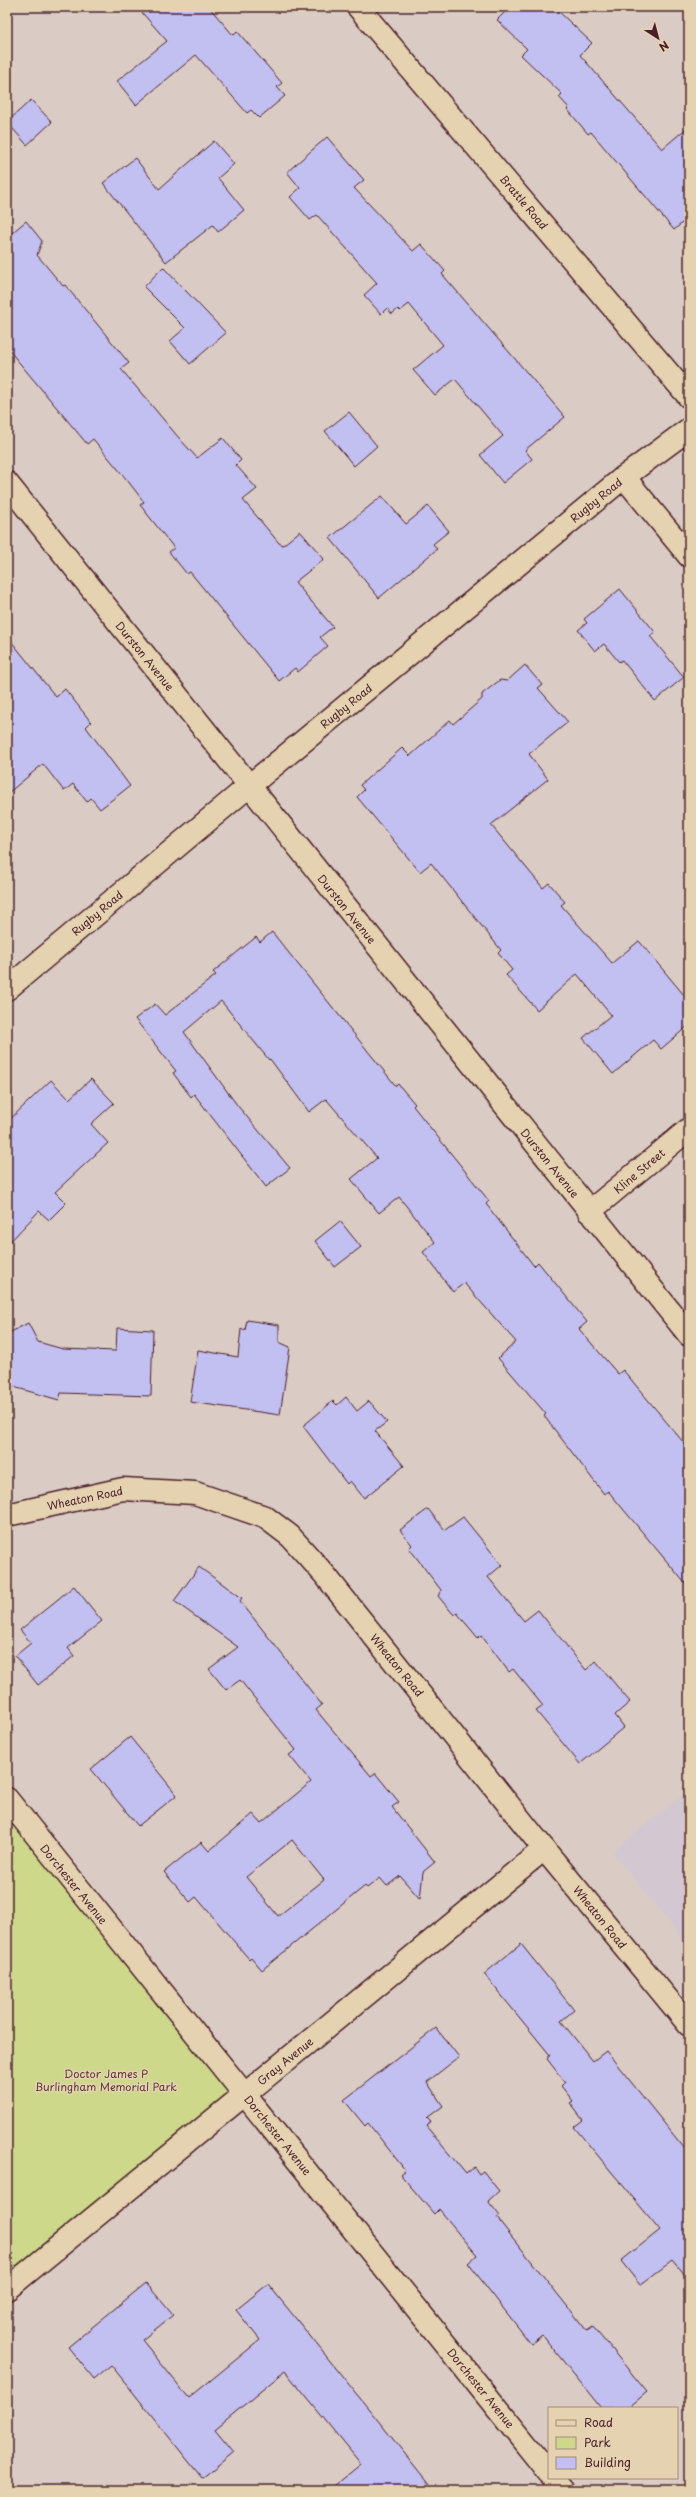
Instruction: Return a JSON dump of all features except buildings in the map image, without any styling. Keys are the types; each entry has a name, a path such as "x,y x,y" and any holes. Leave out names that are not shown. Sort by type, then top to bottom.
{"street":[{"name":"Brattle Road","path":"358,7 689,396"},
{"name":"Rugby Road","path":"7,989 249,786 624,477 689,429"},
{"path":"624,477 689,556"},
{"name":"Durston Avenue","path":"7,483 589,1212 689,1335"},
{"name":"Kline Street","path":"589,1212 689,1129"},
{"name":"Wheaton Road","path":"7,1515 123,1489 195,1493 265,1517 290,1536 325,1575 544,1849 689,2025"},
{"name":"Dorchester Avenue","path":"7,1799 548,2472"},
{"name":"Gray Avenue","path":"7,2289 544,1849"},
{"path":"554,2479 563,2490"}],"shaded area":[{"path":"689,1790 689,1947 612,1852"}],"green space":[{"name":"Doctor James P Burlingham Memorial Park","path":"7,1799 245,2094 7,2289"}]}
